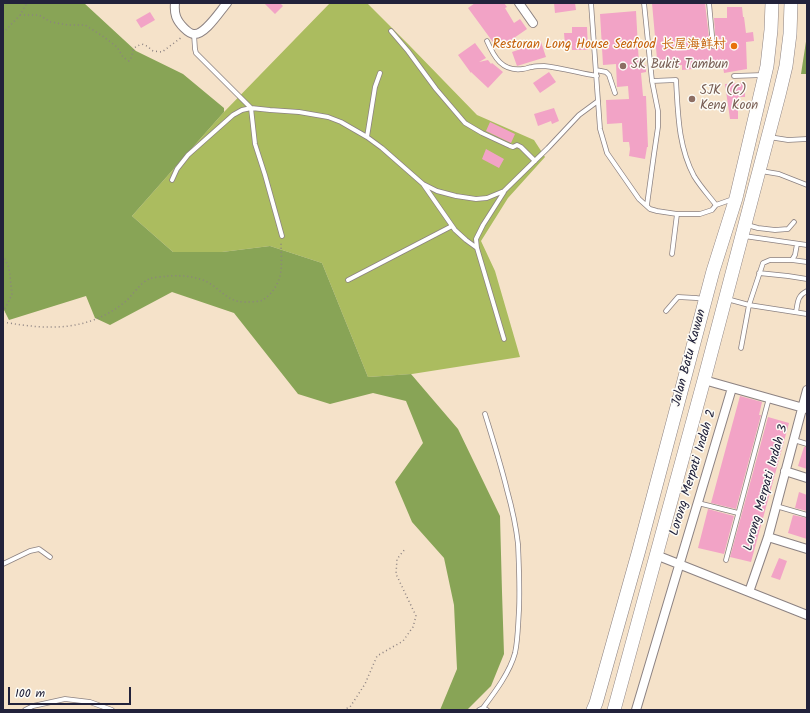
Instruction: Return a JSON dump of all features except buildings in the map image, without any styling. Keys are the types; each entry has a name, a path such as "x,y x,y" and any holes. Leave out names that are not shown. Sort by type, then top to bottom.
{"main road":[{"name":"Jalan Batu Kawan","path":"595,708 639,550 713,271 736,198 767,66 772,3"},
{"name":"Jalan Batu Kawan","path":"614,710 769,136 786,66 793,4"}],"street":[{"path":"175,3 174,12 181,25 191,33 198,34 204,31 227,3"},
{"path":"519,3 533,23"},
{"path":"704,380 805,408"},
{"name":"Lorong Merpati Indah 2","path":"636,710 732,388"},
{"name":"Lorong Merpati Indah 3","path":"749,592 768,537 785,471 805,408 807,390"},
{"path":"785,471 807,478"},
{"path":"768,537 807,549"},
{"path":"656,555 807,616"}],"lane":[{"path":"592,3 600,129 607,153 639,198 650,209 677,214 700,214 712,210 716,205 736,198"},
{"path":"644,3 652,81 658,111 658,127 647,205"},
{"path":"709,3 714,46"},
{"path":"391,31 408,50 436,89 465,123 510,146 513,147 516,145 521,147 535,161"},
{"path":"191,33 196,53 251,108 255,144 282,236"},
{"path":"487,41 494,57 500,63 518,70 533,66 543,66 597,76"},
{"path":"596,70 606,72 609,75 615,93"},
{"path":"367,137 375,87 380,73"},
{"path":"734,76 765,75"},
{"path":"652,81 676,80 678,117 683,148 695,177 716,205"},
{"path":"504,339 477,248 476,238 504,192 579,115 598,101"},
{"path":"172,180 177,169 188,155 242,110 251,108 299,112 328,117 341,122 367,137 382,148 423,184 452,226 466,240 477,248"},
{"path":"769,136 788,140 807,139"},
{"path":"759,170 779,174 807,185"},
{"path":"423,184 438,191 468,198 487,198 504,192"},
{"path":"672,254 677,214"},
{"path":"743,230 758,228 775,230 788,229 794,222"},
{"path":"348,280 452,226"},
{"path":"743,230 797,244 807,245"},
{"path":"792,260 795,255 797,244"},
{"path":"741,348 749,305 763,264 770,260 807,262"},
{"path":"759,273 807,279"},
{"path":"796,312 799,297 807,291"},
{"path":"666,311 678,297 706,300"},
{"path":"726,298 749,305 807,314"},
{"path":"726,560 769,398"},
{"path":"483,709 502,682 515,653 520,593 518,543 513,512 499,458 485,414"},
{"path":"794,440 807,444"},
{"path":"698,503 738,513"},
{"path":"776,506 807,515"},
{"path":"3,564 30,551 39,549 50,558"},
{"path":"25,710 33,706 65,698 90,702 112,710"}],"path":[{"path":"3,33 20,14 27,3"},
{"path":"20,14 39,16 51,22 68,25 85,25 117,47 123,57 129,61 135,46 142,44 153,51 162,52 191,33"},
{"path":"3,322 46,327 73,326 103,316 126,301 149,279 169,276 188,276 203,280 215,287 227,297 238,302 252,302 265,299 273,291 279,280 282,269 282,236"},
{"path":"3,255 9,268 12,294 3,313"},
{"path":"343,710 350,707 365,684 377,656 403,641 413,627 416,616 396,574 397,559 405,549"}],"green space":[{"path":"3,3 84,3 136,51 183,74 224,108 224,112 132,216 173,252 222,252 270,246 322,263 368,377 411,374 458,429 500,516 504,654 491,686 467,710 440,710 457,669 454,605 444,558 412,522 395,482 423,443 406,401 373,393 330,404 298,394 234,313 172,292 110,325 95,318 86,296 9,320 3,308"},
{"path":"330,3 367,3 477,115 534,140 545,157 508,198 481,241 495,271 520,357 412,374 368,377 322,263 270,246 222,252 173,252 132,216 224,112"},
{"path":"807,35 807,74 801,74"}],"place":[{"name":"Restoran Long House Seafood 长屋海鲜村","path":"734,46"},
{"name":"SK Bukit Tambun","path":"623,66"},
{"name":"SJK (C) Keng Koon","path":"692,99"}]}
